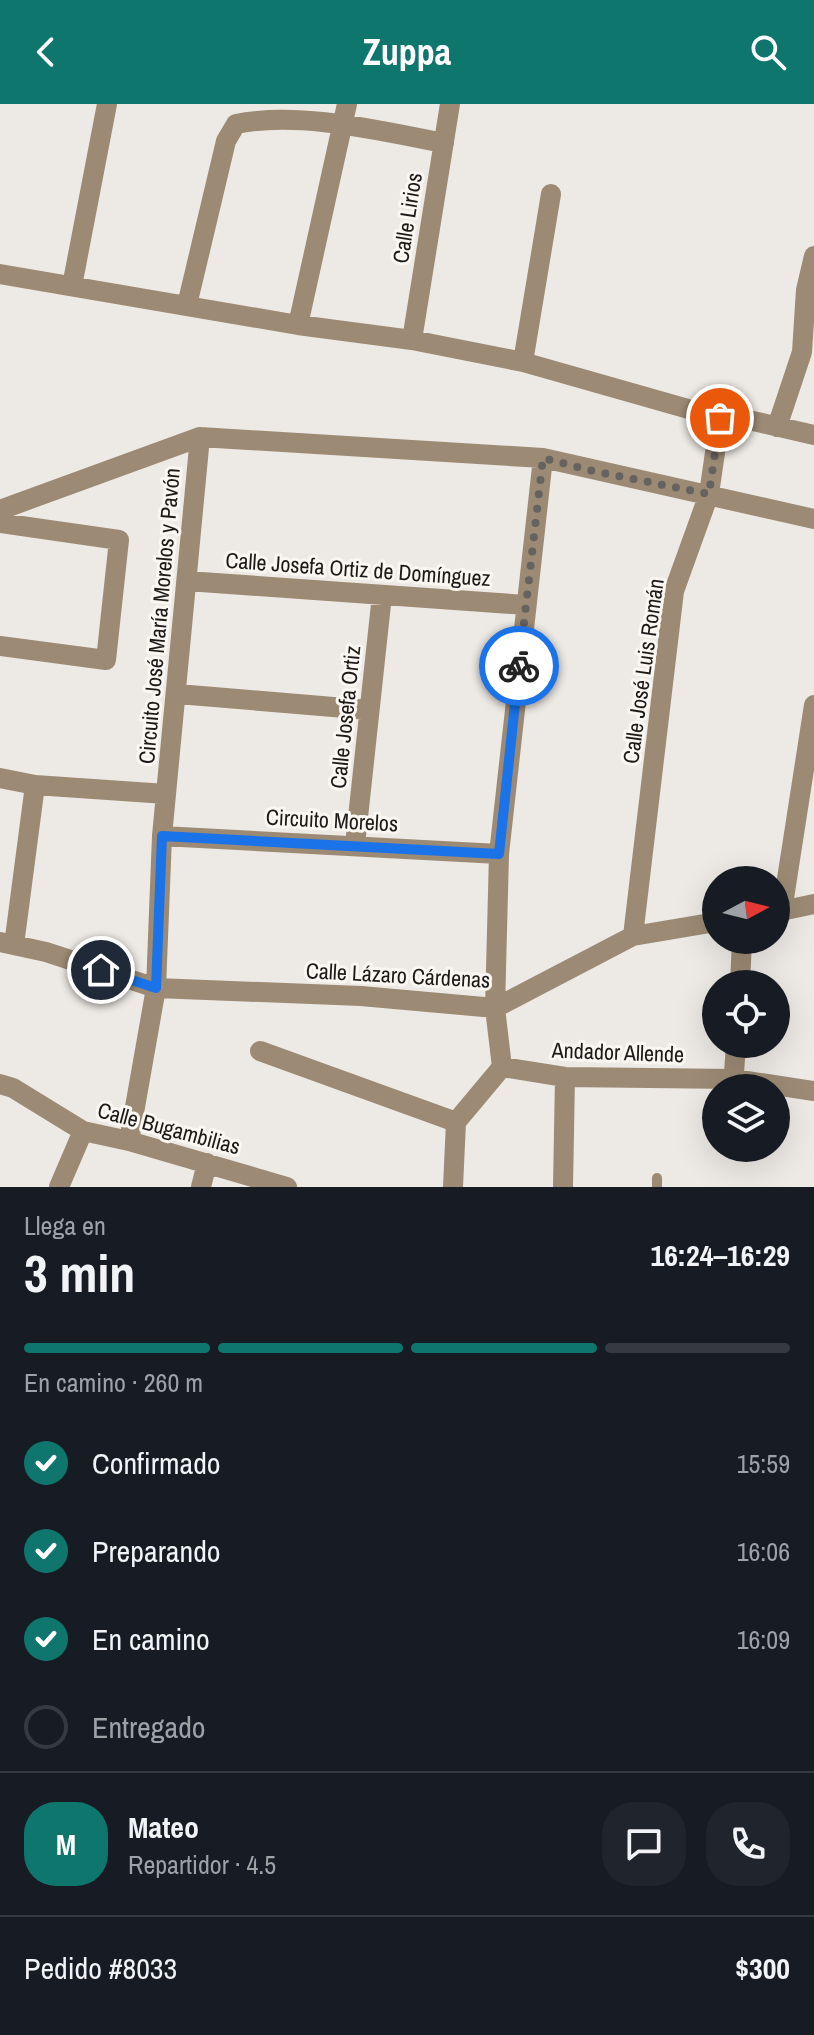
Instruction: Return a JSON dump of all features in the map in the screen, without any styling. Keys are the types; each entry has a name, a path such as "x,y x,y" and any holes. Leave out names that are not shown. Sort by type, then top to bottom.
{"street":[{"path":"72,286 107,104"},
{"name":"Calle Lirios","path":"412,340 450,104"},
{"path":"187,305 226,141 236,124 345,114 444,143"},
{"path":"298,325 345,114"},
{"path":"523,362 551,194"},
{"path":"777,427 802,352 806,290 814,256"},
{"path":"0,274 298,325 412,340 523,362 720,418 736,417 814,435"},
{"name":"Calle José Luis Román","path":"633,936 674,591 709,494 720,418"},
{"path":"0,510 200,437 543,458 814,519"},
{"name":"Circuito José María Morelos y Pavón","path":"129,1141 156,988 162,836 178,694 200,437"},
{"path":"453,1187 456,1122 502,1067 495,1008 499,854 543,458"},
{"path":"0,523 119,540 106,660 0,646"},
{"name":"Calle Josefa Ortiz de Domínguez","path":"187,581 526,605"},
{"name":"Calle Josefa Ortiz","path":"355,845 382,595"},
{"path":"178,694 369,710"},
{"path":"787,866 814,705"},
{"path":"0,778 35,785 166,794"},
{"path":"7,943 35,785"},
{"name":"Circuito Morelos","path":"162,836 499,854"},
{"path":"790,909 814,904"},
{"name":"Calle Lázaro Cárdenas","path":"7,943 46,952 156,988 361,996 495,1008 633,936 702,924"},
{"path":"260,1051 456,1122"},
{"name":"Andador Allende","path":"502,1067 565,1077 702,1083"},
{"path":"563,1187 565,1077"},
{"name":"Calle Bugambilias","path":"0,1084 13,1088 83,1131 129,1141 287,1187"},
{"name":"Andador Allende","path":"790,1089 814,1091"},
{"path":"59,1187 83,1131"},
{"path":"201,1187 207,1163"}],"way so far":[{"path":"519,666 543,458 709,494 720,418"}],"route":[{"path":"101,970 156,988 162,836 499,854 519,666"}]}
